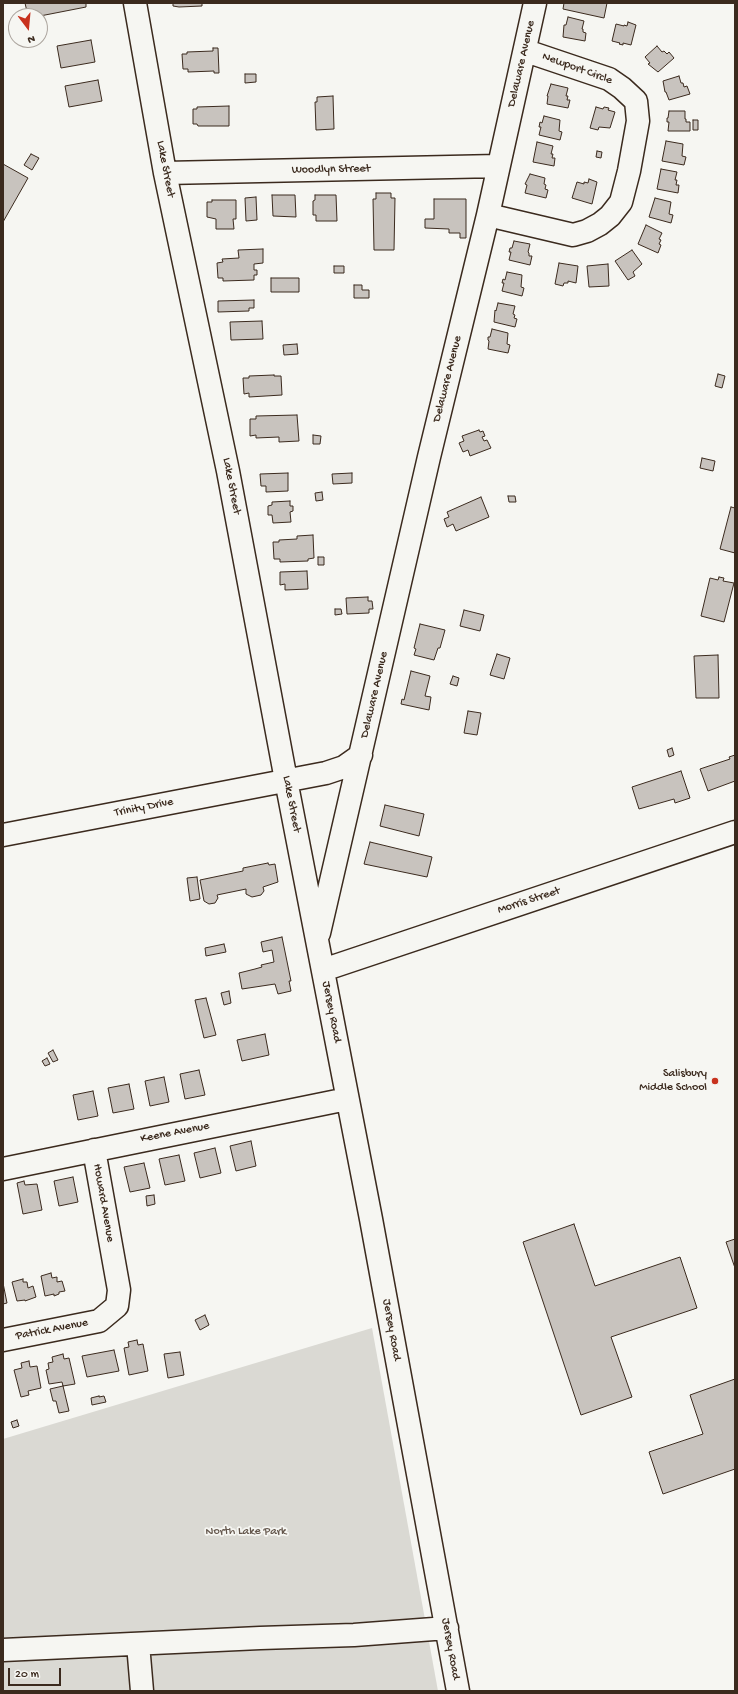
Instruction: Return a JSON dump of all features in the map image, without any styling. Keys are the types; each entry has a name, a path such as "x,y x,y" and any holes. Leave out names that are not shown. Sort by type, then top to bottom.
{"street":[{"name":"Lake Street","path":"135,3 165,173 228,471 323,970"},
{"name":"Delaware Avenue","path":"318,941 429,456 488,215 498,166 526,51 535,3"},
{"name":"Newport Circle","path":"488,215 573,235 587,231 600,224 610,216 621,202 629,171 638,121 636,101 622,88 609,79 526,51"},
{"name":"Woodlyn Street","path":"165,173 498,166"},
{"name":"Delaware Avenue","path":"286,780 326,774 344,767 361,755"},
{"name":"Trinity Drive","path":"3,835 286,780"},
{"name":"Morris Street","path":"323,970 735,832"},
{"name":"Jersey Road","path":"323,970 458,1691"},
{"name":"Keene Avenue","path":"3,1169 347,1099"},
{"name":"Howard Avenue","path":"94,1150 112,1256"},
{"name":"Patrick Avenue","path":"3,1340 99,1321 117,1306 119,1290 112,1256"},
{"path":"3,1650 354,1635 447,1628"},
{"path":"138,1644 142,1691"}],"green space":[{"name":"North Lake Park","path":"372,1328 438,1691 3,1691 3,1439"}],"building":[{"path":"25,3 86,3 86,7 48,14 48,8 26,8"},
{"path":"173,3 202,3 202,6 179,7 173,6"},
{"path":"564,3 607,3 604,18 563,9"},
{"path":"568,17 584,21 582,29 583,32 586,33 585,41 563,37 564,25 566,25"},
{"path":"628,22 636,25 631,45 623,43 623,45 612,41 616,24 627,26"},
{"path":"91,40 95,62 61,68 57,46"},
{"path":"657,46 662,52 664,51 667,54 669,52 674,58 658,72 648,64 650,63 645,57"},
{"path":"213,48 218,48 219,73 214,73 214,71 188,72 188,69 183,69 182,54 187,54 187,52 213,51"},
{"path":"245,74 256,74 256,82 245,83"},
{"path":"679,76 681,83 683,83 684,87 687,86 690,94 669,100 665,92 663,81"},
{"path":"98,80 102,101 69,107 65,86"},
{"path":"551,84 568,88 566,96 568,96 567,100 570,100 568,108 547,104 547,96"},
{"path":"333,96 334,129 316,130 315,102 317,102 317,97"},
{"path":"229,106 229,126 198,126 197,124 193,124 193,109 197,109 197,107"},
{"path":"596,107 603,109 604,107 609,108 608,110 615,112 610,128 599,127 598,130 590,128"},
{"path":"669,111 685,111 686,122 690,122 690,131 668,131 669,122 667,122 667,118"},
{"path":"544,116 560,120 559,131 562,132 560,140 539,135 541,127 539,127 540,122 542,123"},
{"path":"693,120 698,120 698,130 693,130"},
{"path":"666,141 683,144 682,156 686,157 684,165 662,161"},
{"path":"537,142 553,146 551,154 553,154 552,158 555,158 554,166 533,162"},
{"path":"597,151 602,152 601,158 596,157"},
{"path":"31,154 39,158 32,170 24,165"},
{"path":"3,164 28,178 3,222"},
{"path":"661,169 677,172 675,180 677,180 676,185 679,185 678,193 657,189"},
{"path":"530,174 545,178 545,189 548,190 546,198 525,193 527,185 525,184"},
{"path":"589,179 597,182 592,204 572,198 577,182 584,184 584,182 588,183"},
{"path":"376,193 391,193 391,198 395,198 394,250 374,250 373,199 376,199"},
{"path":"272,195 295,195 296,217 273,216"},
{"path":"315,195 336,195 337,221 316,221 316,215 313,215 313,201 315,200"},
{"path":"256,197 257,220 246,221 245,198"},
{"path":"655,198 671,202 669,214 673,215 671,223 649,217"},
{"path":"434,199 466,199 466,238 460,238 460,233 449,233 449,229 425,228 425,219 434,219"},
{"path":"212,200 236,200 236,219 233,219 234,229 216,229 216,219 207,217 207,202 212,202"},
{"path":"646,225 662,233 659,239 661,240 659,244 661,245 658,253 638,244"},
{"path":"514,241 530,244 528,252 529,256 532,256 530,265 509,260 511,252 509,252 510,248 512,248"},
{"path":"263,249 263,263 254,264 254,270 257,270 257,275 254,275 254,280 223,281 223,278 218,278 217,263 223,262 222,259 239,258 238,250"},
{"path":"632,250 642,264 633,272 635,276 628,280 615,261"},
{"path":"559,263 578,266 576,283 568,281 568,283 564,283 563,286 555,284"},
{"path":"608,264 609,286 589,287 587,266"},
{"path":"334,266 344,266 344,273 334,273"},
{"path":"507,272 522,275 521,287 524,288 522,296 502,291 504,283 502,283 503,279 505,280"},
{"path":"271,278 299,278 299,292 271,292"},
{"path":"354,285 362,285 362,290 369,290 369,298 354,298"},
{"path":"254,300 254,308 249,308 249,311 218,312 218,301"},
{"path":"498,303 515,306 513,314 515,315 514,318 517,319 515,327 494,322 495,310 496,311"},
{"path":"262,321 263,339 231,340 230,322"},
{"path":"492,329 508,333 507,344 510,345 508,353 488,349 488,337 490,337"},
{"path":"297,344 298,354 284,355 283,345"},
{"path":"718,374 725,376 722,388 715,386"},
{"path":"249,376 281,376 282,395 249,397 249,393 244,394 243,378 249,378"},
{"path":"297,415 299,441 279,442 279,437 256,438 256,435 250,436 250,419 256,419 256,416"},
{"path":"479,430 480,432 483,431 485,436 482,437 484,441 487,440 491,448 470,456 468,450 463,452 459,443 464,441 462,436"},
{"path":"313,435 321,436 320,444 313,444"},
{"path":"702,458 715,461 713,471 700,468"},
{"path":"288,473 288,491 266,492 266,486 261,486 260,474"},
{"path":"352,473 352,483 333,484 332,474"},
{"path":"322,492 323,500 316,501 315,493"},
{"path":"508,496 515,496 516,502 509,502"},
{"path":"481,497 489,517 456,531 453,524 447,527 444,519 449,517 447,512"},
{"path":"290,501 290,506 293,506 293,511 290,512 291,522 273,523 272,515 268,515 268,506 272,505 272,502"},
{"path":"731,507 735,508 735,553 720,549"},
{"path":"313,535 314,558 308,559 308,561 280,562 280,559 274,559 273,542 279,542 279,540 297,539 297,536"},
{"path":"318,557 324,557 324,565 318,565"},
{"path":"307,571 308,589 285,590 285,584 280,585 280,572"},
{"path":"719,577 724,578 723,581 734,583 724,622 701,616 710,578 718,580"},
{"path":"368,597 368,601 372,601 373,609 369,609 369,613 347,614 346,598"},
{"path":"335,609 341,609 342,614 335,615"},
{"path":"464,610 484,615 480,631 460,626"},
{"path":"420,624 445,630 440,648 438,648 434,660 414,655 416,649 414,648"},
{"path":"497,654 510,658 504,679 490,675"},
{"path":"718,655 719,698 696,698 694,656"},
{"path":"411,671 430,676 425,696 431,697 429,710 401,704 402,699 404,700"},
{"path":"453,676 459,678 457,686 450,684"},
{"path":"468,711 481,713 477,735 464,733"},
{"path":"672,748 674,755 669,757 667,750"},
{"path":"735,755 735,781 708,791 700,769 730,759 729,757"},
{"path":"681,771 690,798 675,803 674,799 639,809 632,787"},
{"path":"385,805 424,814 419,836 380,826"},
{"path":"370,842 432,857 427,877 364,864"},
{"path":"268,863 269,865 275,864 278,882 263,887 264,891 261,895 252,897 246,894 246,889 217,895 218,898 215,903 209,904 204,901 200,880 243,871 243,868"},
{"path":"197,877 200,899 190,901 187,878"},
{"path":"282,937 291,981 289,981 291,991 278,994 275,984 242,989 239,973 274,962 272,950 263,952 261,942"},
{"path":"224,944 226,952 206,956 205,948"},
{"path":"229,991 231,1003 224,1005 221,993"},
{"path":"206,998 216,1035 204,1038 195,1000"},
{"path":"265,1034 269,1055 242,1061 237,1040"},
{"path":"53,1050 58,1060 53,1062 48,1053"},
{"path":"47,1058 50,1064 45,1066 42,1061"},
{"path":"199,1070 205,1095 185,1099 180,1074"},
{"path":"164,1077 169,1102 150,1106 145,1081"},
{"path":"129,1084 134,1109 113,1113 108,1088"},
{"path":"93,1091 98,1116 78,1120 73,1095"},
{"path":"251,1141 256,1166 236,1171 230,1146"},
{"path":"215,1148 221,1173 200,1178 194,1153"},
{"path":"179,1155 185,1181 165,1185 159,1159"},
{"path":"144,1163 150,1188 130,1192 124,1167"},
{"path":"73,1177 78,1202 59,1206 54,1181"},
{"path":"24,1181 25,1185 37,1184 42,1210 23,1214 17,1183"},
{"path":"154,1195 155,1204 147,1206 146,1196"},
{"path":"574,1224 595,1286 680,1257 697,1308 611,1337 632,1397 581,1415 523,1242"},
{"path":"735,1239 735,1268 726,1242"},
{"path":"51,1273 52,1278 57,1277 57,1282 62,1281 65,1291 59,1292 59,1294 54,1296 54,1294 45,1296 41,1276"},
{"path":"23,1279 23,1282 27,1282 28,1288 33,1286 36,1297 25,1301 17,1301 12,1282"},
{"path":"3,1283 7,1303 3,1304"},
{"path":"205,1315 209,1325 200,1330 195,1320"},
{"path":"137,1340 138,1345 143,1344 148,1371 129,1375 124,1348 129,1347 128,1342"},
{"path":"114,1350 119,1371 87,1377 82,1356"},
{"path":"180,1352 184,1375 168,1378 164,1354"},
{"path":"63,1354 64,1359 69,1358 75,1384 63,1386 62,1382 49,1384 46,1370 49,1369 48,1363 53,1362 52,1357"},
{"path":"29,1361 30,1367 37,1366 41,1388 28,1391 29,1395 21,1397 14,1370 22,1368 21,1363"},
{"path":"735,1379 735,1469 663,1494 649,1452 703,1434 690,1395"},
{"path":"63,1386 69,1411 59,1413 56,1401 53,1401 50,1389"},
{"path":"104,1396 106,1402 92,1405 91,1398"},
{"path":"17,1420 19,1426 13,1428 11,1422"}],"place":[{"name":"Salisbury Middle School","path":"715,1081"}]}
